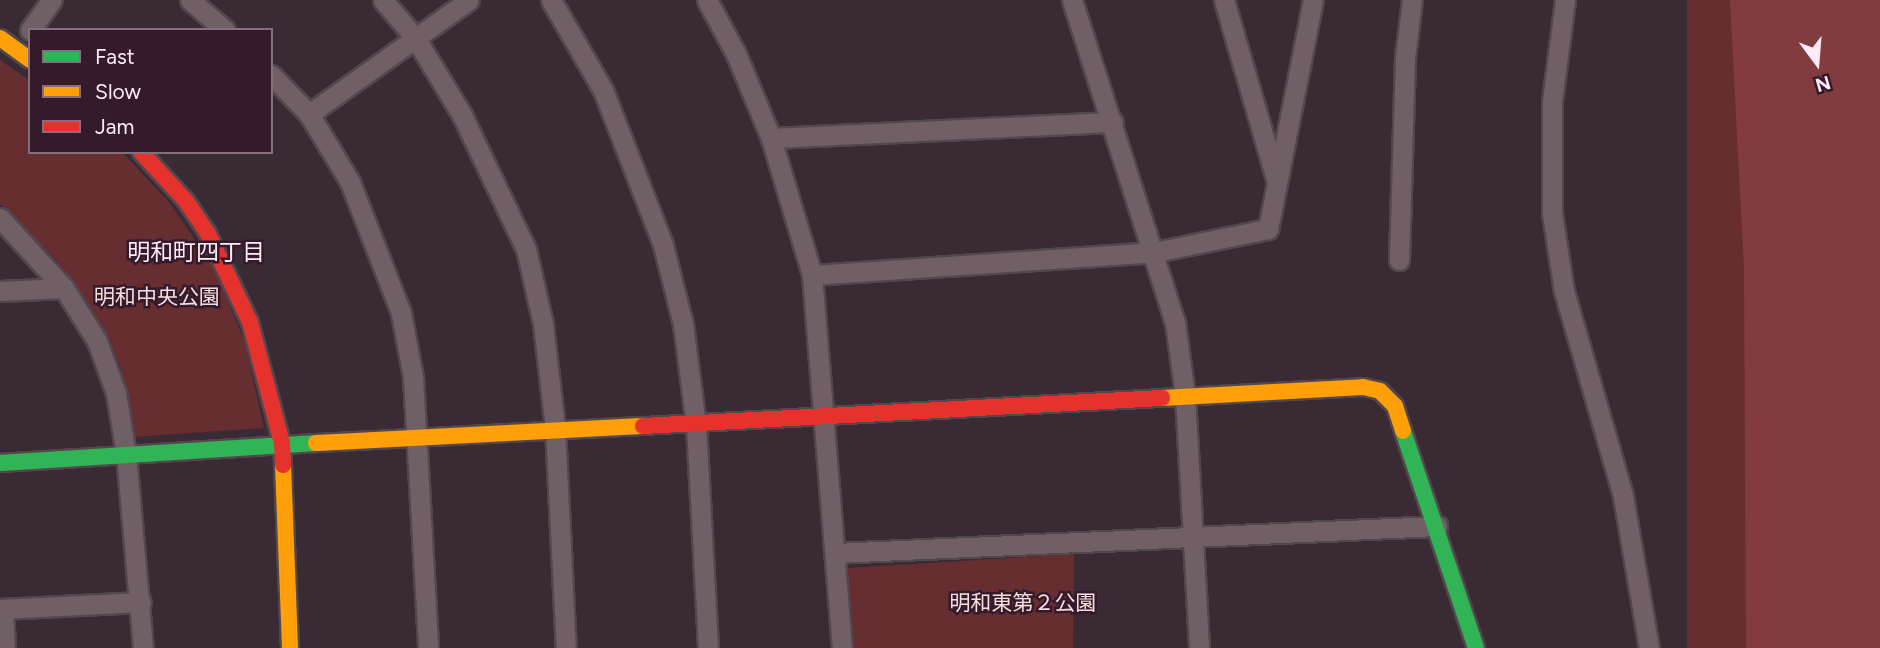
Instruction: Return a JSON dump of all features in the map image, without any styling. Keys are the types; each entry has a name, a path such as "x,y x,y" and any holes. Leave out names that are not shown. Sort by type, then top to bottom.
{"street":[{"path":"31,28 51,0"},
{"path":"190,0 223,28"},
{"path":"383,0 416,39 461,115 526,249 543,324 555,427 566,648"},
{"path":"309,114 468,0"},
{"path":"551,0 603,90 663,245 683,324 696,425 708,648"},
{"path":"708,0 736,54 771,138 812,275 827,414 842,648"},
{"path":"1072,0 1155,252 1175,322 1185,396 1199,648"},
{"path":"1224,0 1277,184"},
{"path":"812,275 1155,252 1268,229 1313,0"},
{"path":"1399,260 1405,57 1412,0"},
{"path":"1565,0 1552,103 1552,213 1564,291 1623,496 1649,648"},
{"path":"15,49 28,33"},
{"path":"273,77 309,114 350,182 401,313 413,377 428,648"},
{"path":"771,138 1113,122"},
{"path":"143,154 186,201 229,272 250,322 282,443 290,648"},
{"path":"0,218 64,288 97,341 116,393 126,454 143,648"},
{"path":"0,291 64,288"},
{"path":"0,463 555,427 696,425 827,414 1363,387 1380,391 1395,406 1476,648"},
{"path":"835,552 1437,526"},
{"path":"5,648 1,609 141,602"}],"green space":[{"path":"1687,0 1880,0 1880,648 1687,648"},
{"name":"明和中央公園","path":"0,60 28,80 28,154 124,154 169,202 213,266 245,342 264,428 133,437 120,365 91,308 56,260 0,204"},
{"name":"明和東第２公園","path":"1074,554 1073,648 854,648 847,568"}],"shaded area":[{"path":"1730,0 1880,0 1880,648 1746,648 1744,269"}],"traffic: fast":[{"path":"1403,431 1476,648"},
{"path":"0,463 316,443"}],"traffic: slow":[{"path":"0,38 28,59"},
{"path":"1162,398 1363,387 1380,391 1395,406 1403,431"},
{"path":"316,443 643,426"},
{"path":"283,465 290,648"}],"traffic: jam":[{"path":"143,154 186,201 208,234 250,322 282,443 283,465"},
{"path":"643,426 1162,398"}],"district":[{"name":"明和町四丁目","path":"196,252"}]}
